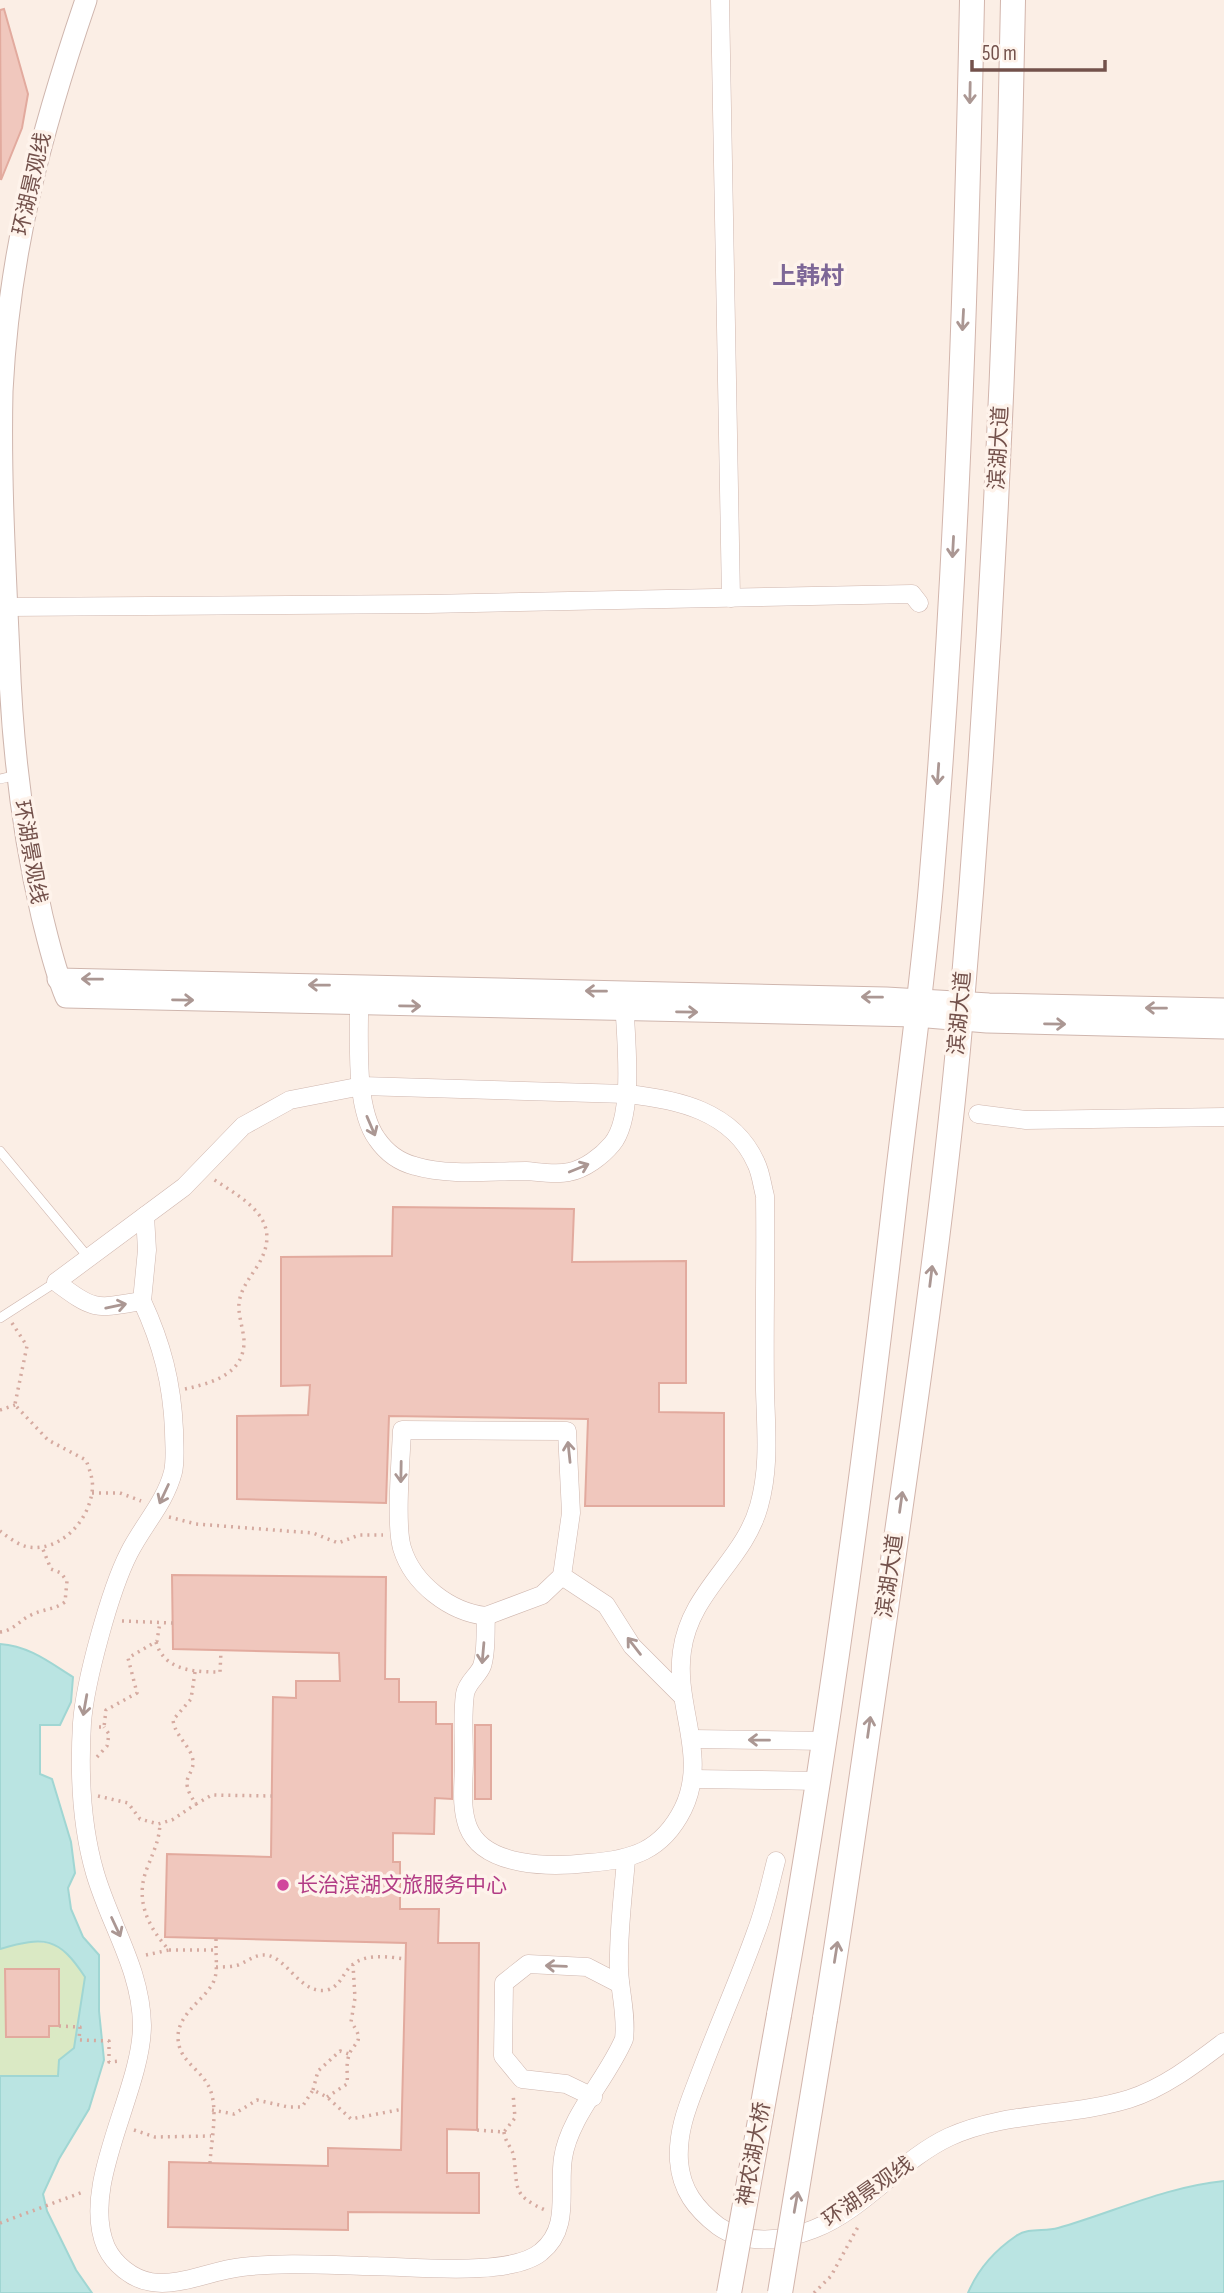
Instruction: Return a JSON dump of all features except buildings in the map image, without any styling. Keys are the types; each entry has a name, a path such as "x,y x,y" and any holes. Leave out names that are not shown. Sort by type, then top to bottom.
{"main road":[{"name":"滨湖大道","path":"779,2015 820,1781 853,1555 931,887 951,575 967,237 972,0"},
{"name":"滨湖大道","path":"780,2293 825,2019 916,1404 961,1011 1000,429 1009,233 1013,0"},
{"name":"神农湖大桥","path":"729,2293 779,2015"}],"street":[{"name":"环湖景观线","path":"86,0 37,153 11,294 1,418 8,777 62,988 359,995"},
{"path":"720,0 731,598"},
{"path":"6,607 428,604 912,594 919,603"},
{"path":"624,1001 626,1094 623,1121 614,1142 592,1163 569,1172 415,1167 390,1155 375,1137 370,1126 362,1086 359,995 917,1007 1224,1028"},
{"path":"961,1011 1224,1009"},
{"path":"142,1301 104,1308 95,1307 55,1282 145,1216 200,1170 243,1126 290,1100 362,1086 626,1094 667,1098 707,1112 724,1123 744,1143 757,1164 765,1196 768,1456 758,1508 749,1529 695,1606 686,1630 679,1681 692,1740 693,1779 682,1810 665,1835 626,1860 581,1864 513,1860 481,1843 469,1829 463,1809 465,1692 483,1663 486,1616"},
{"path":"978,1114 1026,1120 1224,1117"},
{"path":"145,1216 147,1250 142,1301 157,1332 172,1392 174,1467 165,1496 128,1555 106,1621 86,1696 82,1758 85,1829 95,1875 130,1958 142,2026 137,2060 103,2185 101,2210 105,2244 126,2271 156,2283 262,2265 508,2266 536,2257 551,2243 561,2216 563,2160 568,2137 624,2039 626,2025 620,1984 619,1934 626,1860"},
{"path":"402,1430 567,1431 571,1513 562,1576 542,1595 486,1616 458,1608 424,1585 411,1568 401,1547 402,1430"},
{"path":"562,1576 606,1605 632,1646 681,1695"},
{"path":"692,1740 826,1741"},
{"path":"693,1779 820,1781"},
{"name":"环湖景观线","path":"776,1861 757,1931 681,2124 679,2162 685,2184 699,2211 726,2232 758,2240 780,2240 816,2228 865,2199 946,2138 978,2125 1129,2099 1163,2085 1224,2042"},
{"path":"593,2096 566,2084 522,2079 502,2056 504,1983 528,1964 587,1967 620,1984"}],"lane":[{"path":"0,1152 88,1257"},
{"path":"4,1316 55,1282"}],"path":[{"path":"172,1392 217,1381 235,1369 243,1354 239,1304 243,1287 265,1253 263,1219 255,1207 200,1170"},
{"path":"4,1316 26,1346 15,1405"},
{"path":"0,1410 15,1405"},
{"path":"0,1531 20,1544 42,1547 70,1535 92,1493 92,1475 86,1460 48,1440 15,1405"},
{"path":"92,1493 120,1493 175,1521 313,1533 338,1544 359,1535 401,1536"},
{"path":"0,1632 7,1631 30,1615 57,1608 65,1602 67,1581 61,1573 51,1569 42,1547"},
{"path":"106,1621 173,1623"},
{"path":"160,1622 156,1642 158,1651 171,1664 195,1672 220,1672 221,1651"},
{"path":"82,1758 99,1757 104,1752 109,1734 104,1727 106,1710 137,1693 128,1658 156,1642"},
{"path":"195,1672 191,1699 173,1720 177,1735 192,1758 193,1766 185,1783 196,1804"},
{"path":"83,1726 104,1727"},
{"path":"83,1794 128,1803 140,1819 159,1824 172,1821 212,1795 272,1796"},
{"path":"159,1824 158,1844 145,1874 142,1901 155,1934 169,1950"},
{"path":"210,2164 212,2110 209,2087 184,2059 178,2037 187,2014 212,1985 216,1967 216,1939"},
{"path":"130,1958 169,1950 216,1950"},
{"path":"216,1967 238,1965 259,1955 267,1955 277,1959 306,1985 327,1990 336,1985 353,1965 364,1958 406,1959"},
{"path":"327,2097 347,2084 349,2054 359,2042 358,2033 351,2022 355,1998 353,1965"},
{"path":"59,2026 80,2027 79,2040 108,2041 109,2062 137,2060"},
{"path":"212,2110 234,2114 257,2100 302,2107 313,2091 318,2071 340,2051 349,2054"},
{"path":"504,2132 514,2118 512,2086 519,2076"},
{"path":"313,2091 327,2097 351,2119 403,2109"},
{"path":"118,2125 155,2137 211,2136"},
{"path":"477,2130 504,2132"},
{"path":"504,2132 512,2151 514,2178 522,2197 561,2216"},
{"path":"0,2223 103,2185"},
{"path":"814,2293 831,2276 847,2248 862,2220 865,2199"}],"green space":[{"path":"27,1942 48,1944 62,1949 85,1977 74,2048 59,2060 58,2076 0,2076 0,1949"}],"water":[{"path":"0,1644 30,1651 73,1677 71,1702 60,1725 40,1725 40,1774 52,1779 71,1842 75,1873 68,1888 71,1909 83,1937 99,1955 99,2011 104,2060 89,2109 59,2159 43,2194 47,2211 76,2270 92,2293 0,2293 0,2076 58,2076 59,2060 74,2048 85,1977 67,1954 50,1943 29,1942 0,1949"},
{"path":"1224,2181 1224,2293 968,2293 988,2261 1021,2233 1058,2228 1160,2194"}],"place":[{"name":"长治滨湖文旅服务中心","path":"283,1885"}],"district":[{"name":"上韩村","path":"808,276"}]}
